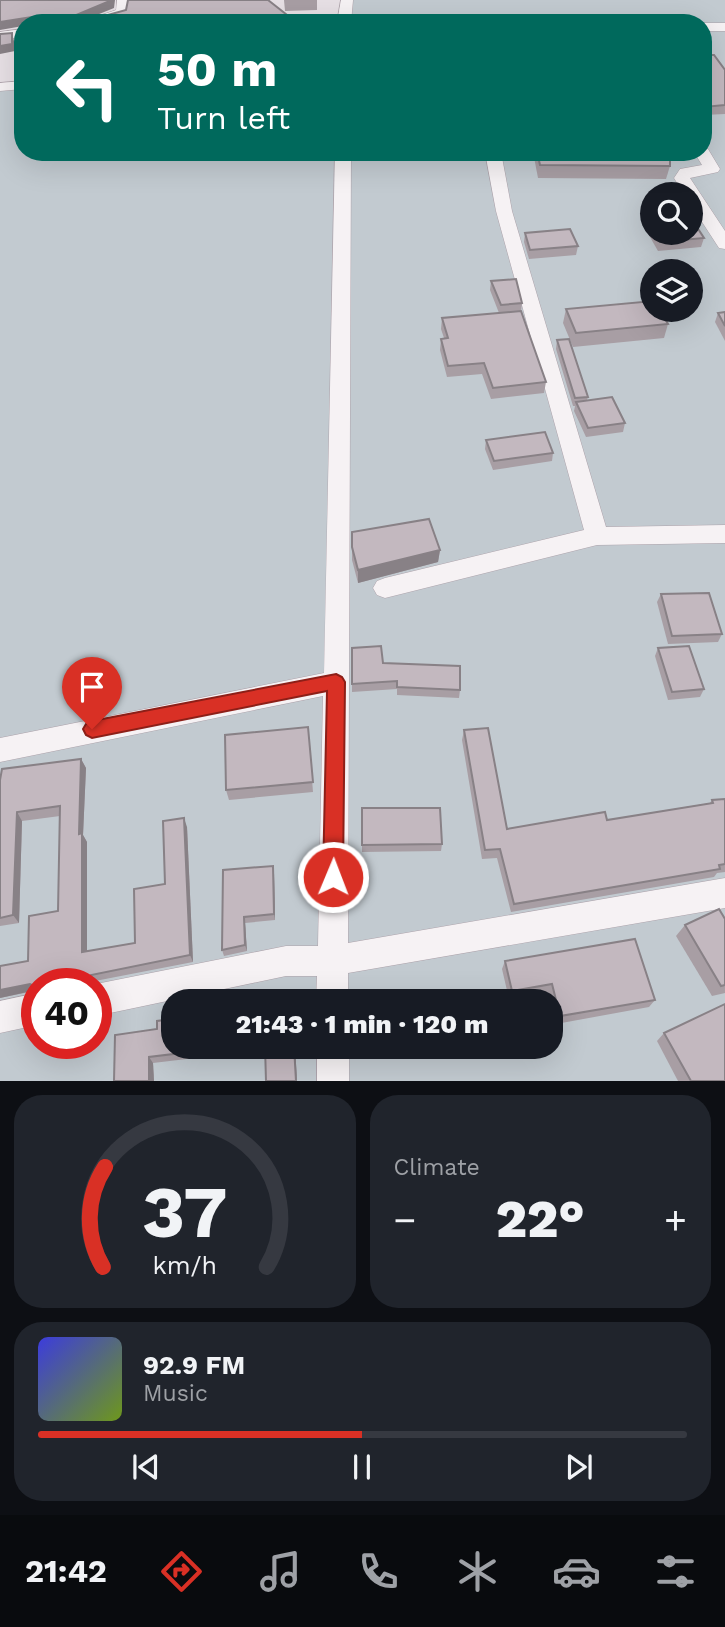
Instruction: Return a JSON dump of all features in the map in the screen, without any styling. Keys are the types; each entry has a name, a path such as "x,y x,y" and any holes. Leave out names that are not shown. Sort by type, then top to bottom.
{"street":[{"path":"115,14 122,12 123,0"},
{"path":"332,989 343,161"},
{"path":"496,161 504,211 597,536"},
{"path":"718,168 686,172 682,178 725,244"},
{"path":"385,588 597,536 725,534"},
{"path":"0,750 336,682"},
{"path":"0,1017 21,1012"},
{"path":"333,1059 333,1081"}],"lane":[{"path":"112,997 286,961 332,961 725,894"}],"shaded area":[{"path":"348,0 725,0 725,1081 0,1081 0,87 14,86 14,161 712,161 712,14 347,14"}],"building":[{"path":"0,0 112,0 79,14 14,14 14,20 0,22"},
{"path":"128,0 268,0 286,14 112,14 126,10"},
{"path":"12,33 12,44 0,46 0,34"},
{"path":"712,55 725,70 725,105 712,106"},
{"path":"539,161 670,161 670,166 540,165"},
{"path":"570,229 578,246 530,250 525,233"},
{"path":"516,279 522,303 501,305 491,281"},
{"path":"640,302 640,322 668,324 576,333 566,309"},
{"path":"521,311 546,382 493,388 484,363 448,366 441,339 448,338 442,318"},
{"path":"725,312 725,326 718,313"},
{"path":"569,339 588,397 575,398 557,340"},
{"path":"612,397 625,423 588,428 576,402"},
{"path":"545,432 553,453 494,461 486,440"},
{"path":"429,519 440,550 358,570 352,547 352,532"},
{"path":"709,593 722,634 672,636 661,594"},
{"path":"381,646 383,663 460,666 460,690 397,687 397,681 352,684 352,648"},
{"path":"689,646 704,689 672,692 658,648"},
{"path":"308,727 313,782 226,790 225,735"},
{"path":"488,728 507,829 605,812 607,820 725,799 725,864 719,865 720,869 514,904 500,849 485,850 464,730"},
{"path":"81,759 79,834 82,833 82,952 135,943 134,889 165,884 163,821 184,818 190,955 112,971 112,968 21,968 21,986 0,990 0,966 28,961 29,916 58,911 60,806 17,812 13,915 0,918 2,769"},
{"path":"362,808 440,808 442,844 362,845"},
{"path":"273,866 274,914 244,917 245,945 222,950 223,870"},
{"path":"719,909 725,919 725,985 721,986 685,925"},
{"path":"635,939 655,1000 563,1015 563,989 553,989 552,984 512,989 505,961"},
{"path":"725,1004 725,1081 691,1081 664,1033"},
{"path":"161,1020 161,1056 149,1057 149,1081 114,1081 115,1035 157,1029 157,1021"},
{"path":"265,1059 295,1059 296,1081 266,1081"}],"route":[{"path":"92,729 336,682 333,877"}]}
